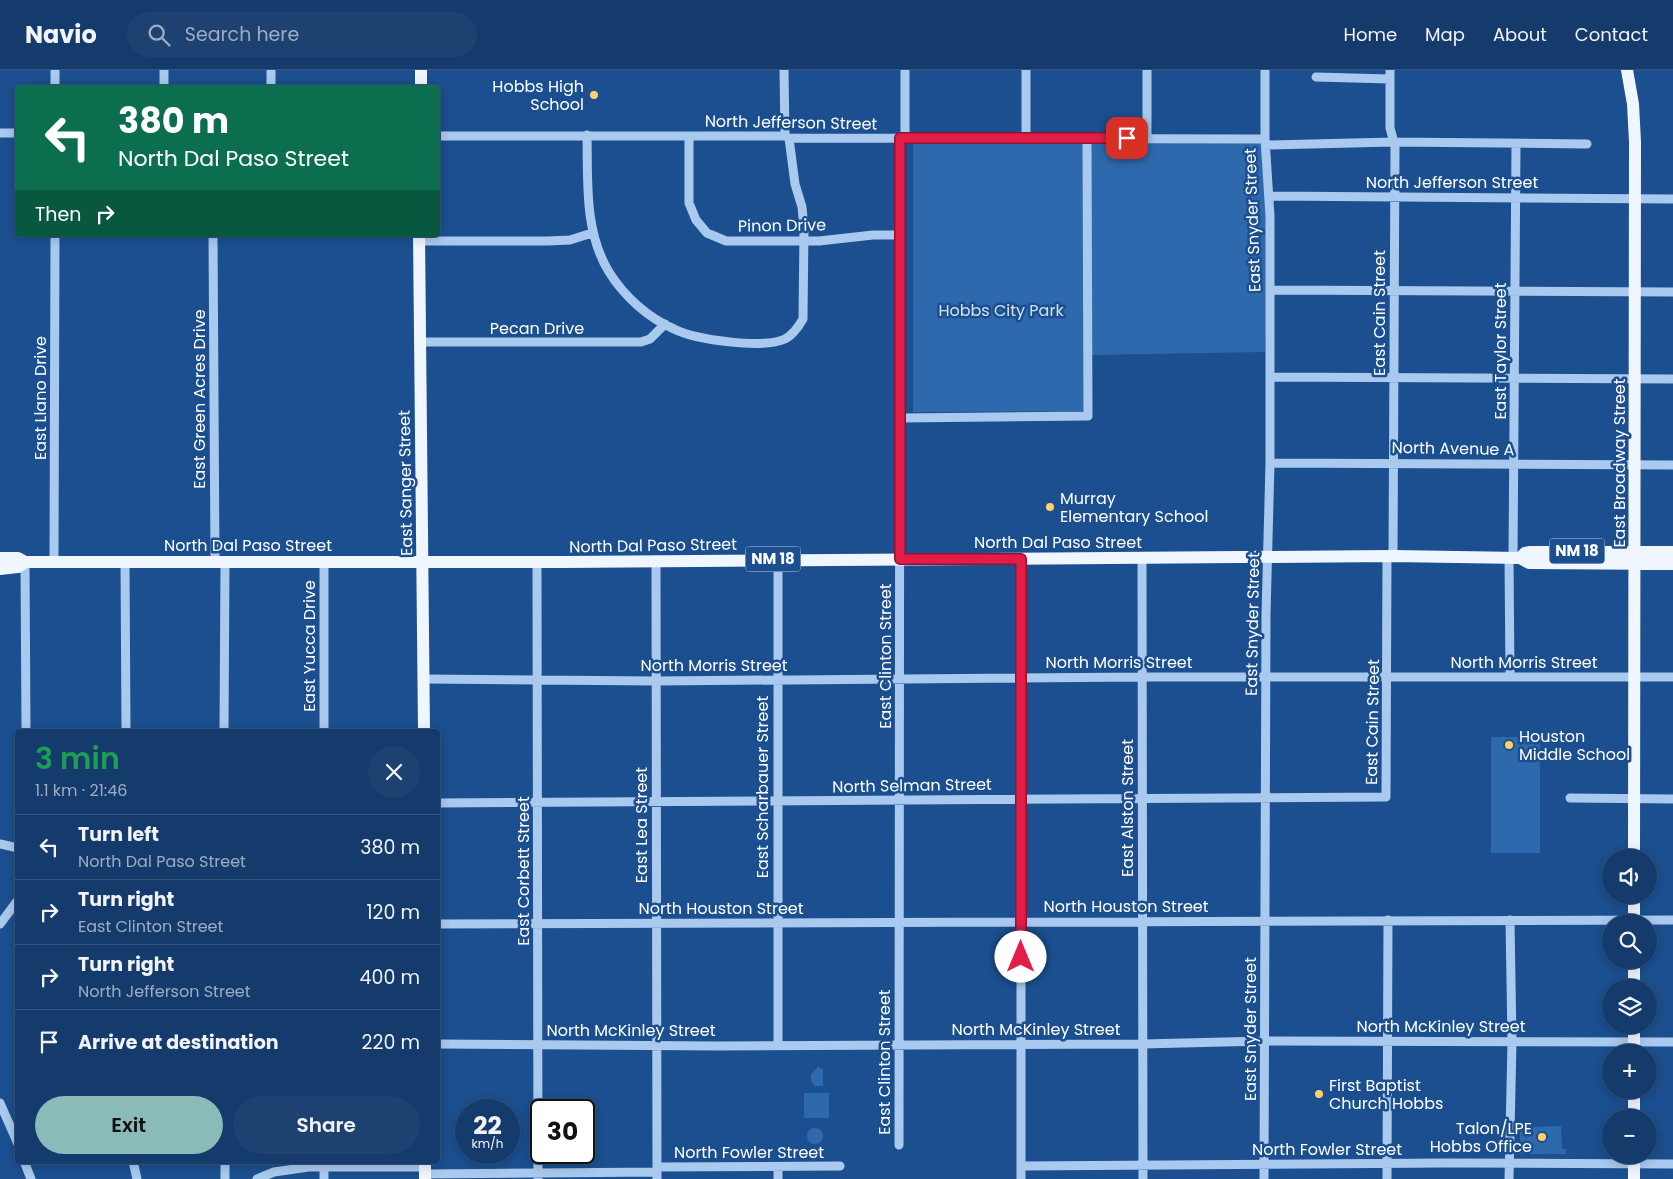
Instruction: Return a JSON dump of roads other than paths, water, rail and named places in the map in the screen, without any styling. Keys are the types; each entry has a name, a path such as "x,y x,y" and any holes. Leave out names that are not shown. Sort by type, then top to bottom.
{"main road":[{"path":"420,85 421,70"},
{"name":"East Broadway Street","path":"1627,70 1634,120 1636,199 1634,849"},
{"name":"East Sanger Street","path":"419,238 424,729"},
{"path":"1635,558 1673,552"},
{"name":"North Dal Paso Street","path":"0,558 18,558 25,562 537,562 1390,556 1514,557 1529,563 1635,558"},
{"path":"1635,558 1673,564"},
{"name":"North Dal Paso Street","path":"0,569 18,567 25,562"},
{"path":"1634,1164 1634,1179"}],"street":[{"path":"55,70 55,85"},
{"path":"164,70 164,85"},
{"path":"271,70 271,85"},
{"path":"587,136 588,197 592,233 610,274 630,299 674,330 698,338 726,342 774,342 786,338 799,326 802,319 804,300 804,241 802,207 795,184 787,137 784,70"},
{"name":"East Clinton Street","path":"900,1145 900,235 905,70"},
{"path":"1026,70 1026,138"},
{"path":"1147,70 1147,138"},
{"name":"East Snyder Street","path":"1264,1179 1266,677 1270,463 1269,196 1265,142 1265,70"},
{"path":"1316,77 1390,74"},
{"name":"East Cain Street","path":"1386,798 1387,677 1394,463 1394,146 1390,128 1390,74"},
{"path":"0,133 15,133"},
{"name":"North Jefferson Street","path":"440,136 1147,138 1265,142 1587,144"},
{"name":"Pinon Drive","path":"689,136 689,203 696,220 707,233 726,241 804,241 873,235 900,235"},
{"path":"900,418 1088,416 1087,138"},
{"name":"East Taylor Street","path":"1510,677 1514,557 1516,144"},
{"name":"North Jefferson Street","path":"1269,196 1673,199"},
{"path":"419,238 548,242 570,240 592,233"},
{"name":"East Llano Drive","path":"54,562 55,237"},
{"name":"East Green Acres Drive","path":"213,237 224,729"},
{"path":"1270,290 1673,292"},
{"name":"Pecan Drive","path":"419,342 641,342 650,339 665,324"},
{"path":"1270,377 1673,379"},
{"name":"North Avenue A","path":"1270,463 1673,465"},
{"name":"East Alston Street","path":"1142,557 1143,1179"},
{"name":"East Scharbauer Street","path":"778,559 778,1045"},
{"path":"1021,559 1021,1179"},
{"name":"East Lea Street","path":"656,560 657,1172"},
{"path":"25,562 26,729"},
{"path":"125,562 126,729"},
{"name":"East Yucca Drive","path":"324,562 324,729"},
{"name":"East Corbett Street","path":"537,562 538,1175"},
{"name":"North Morris Street","path":"424,679 656,681 1021,677 1673,677"},
{"name":"North Selman Street","path":"440,803 1386,798"},
{"path":"1570,798 1673,799"},
{"path":"0,844 15,847"},
{"path":"0,924 15,904"},
{"name":"North Houston Street","path":"440,924 1265,920 1602,921"},
{"path":"1387,1179 1388,920"},
{"path":"1509,1179 1512,1042 1510,920"},
{"name":"North Houston Street","path":"1657,920 1673,920"},
{"name":"North McKinley Street","path":"440,1044 899,1045 1388,1041 1512,1042 1602,1046"},
{"name":"North McKinley Street","path":"1657,1044 1673,1042"},
{"path":"0,1103 15,1137"},
{"name":"North Fowler Street","path":"1021,1166 1509,1163 1602,1160"},
{"name":"North Fowler Street","path":"1657,1162 1673,1164"},
{"path":"25,1164 31,1179"},
{"path":"134,1164 138,1179"},
{"path":"225,1164 225,1179"},
{"path":"324,1164 324,1179"},
{"name":"North Fowler Street","path":"257,1179 282,1171 324,1164 538,1175 840,1166"},
{"path":"778,1167 778,1179"}],"place":[{"name":"Hobbs High School","path":"594,95"},
{"name":"Murray Elementary School","path":"1050,507"},
{"name":"Houston Middle School","path":"1509,745"},
{"name":"First Baptist Church Hobbs","path":"1319,1094"},
{"name":"Talon/LPE Hobbs Office","path":"1542,1137"}],"park label":[{"name":"Hobbs City Park","path":"1001,310"}]}
